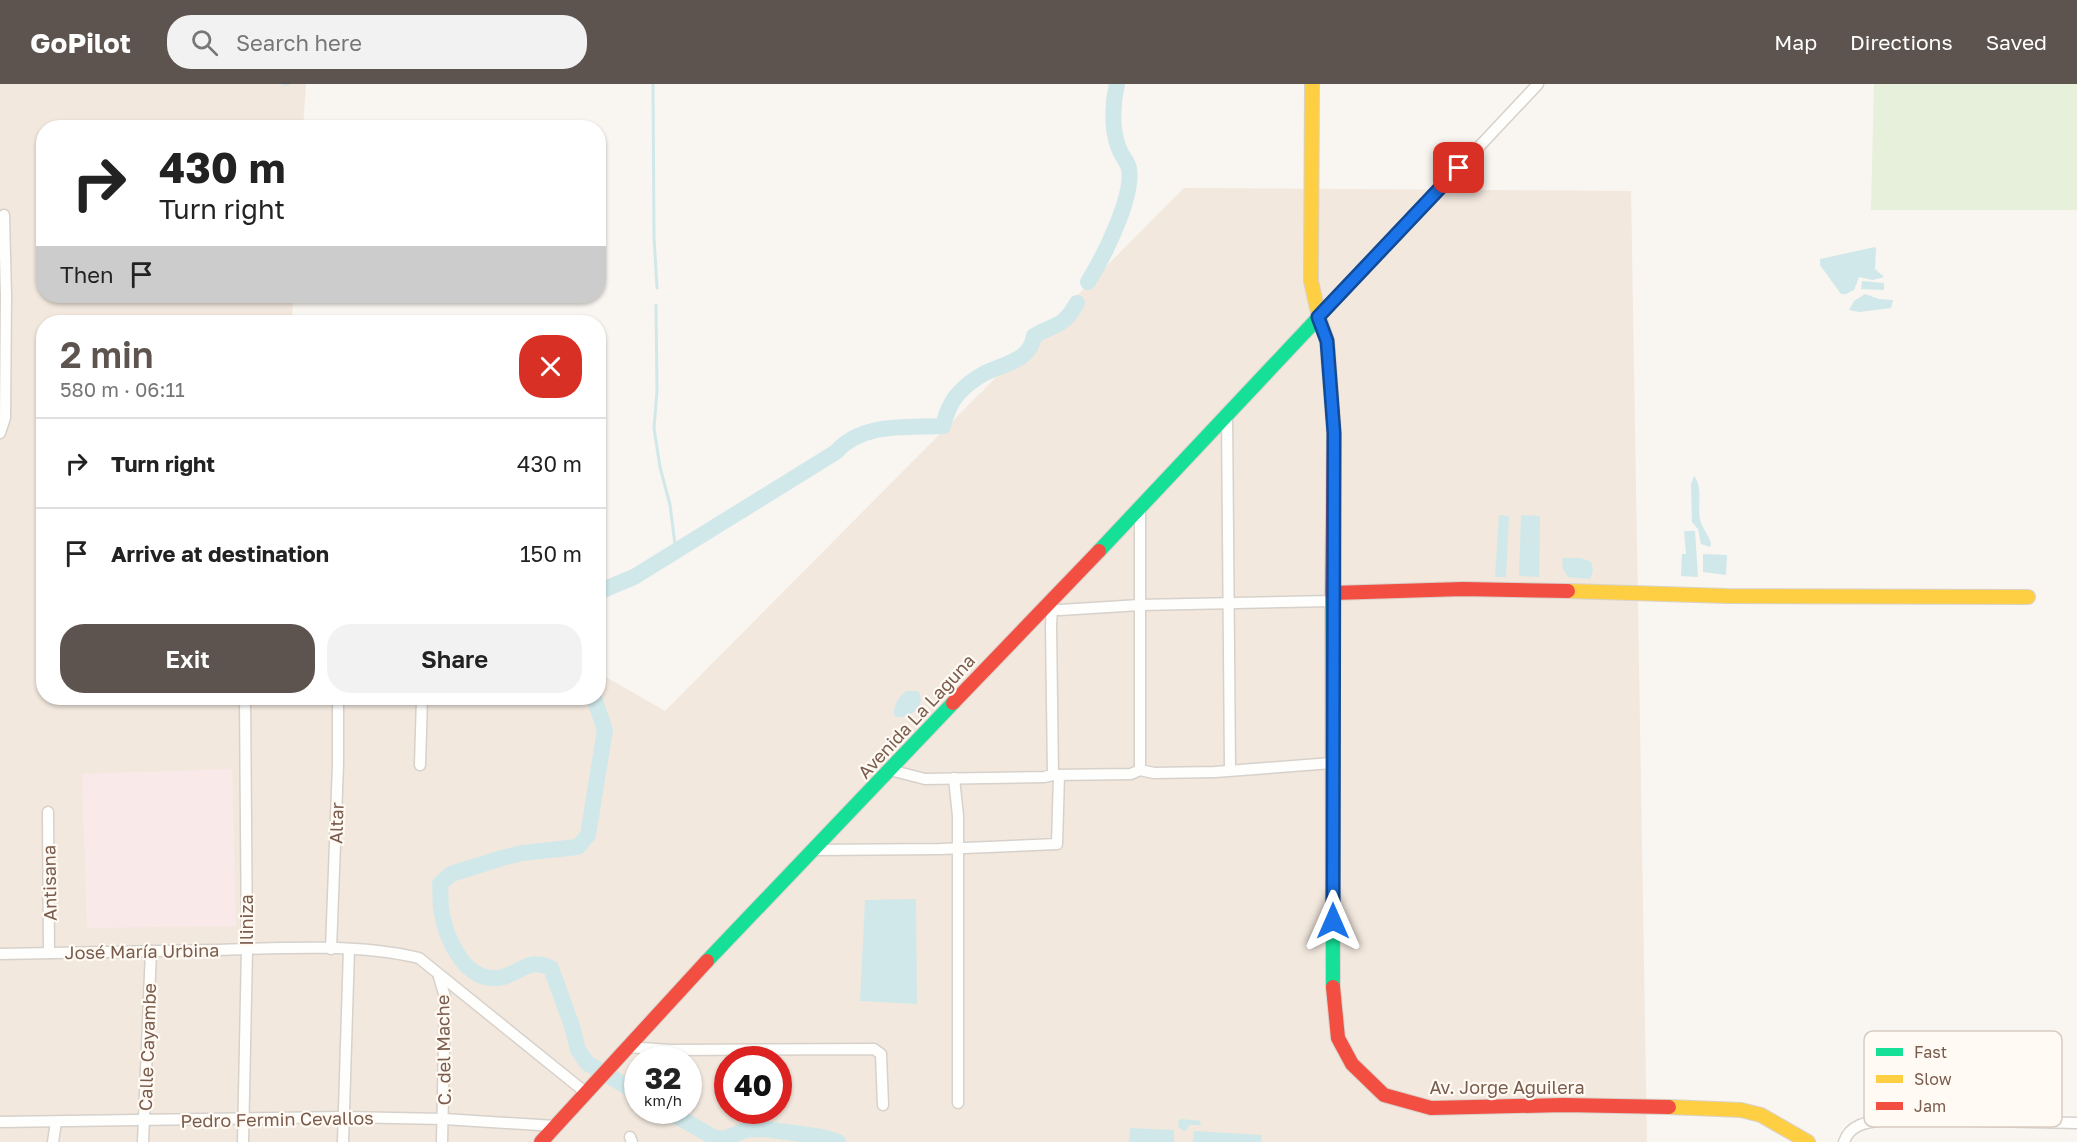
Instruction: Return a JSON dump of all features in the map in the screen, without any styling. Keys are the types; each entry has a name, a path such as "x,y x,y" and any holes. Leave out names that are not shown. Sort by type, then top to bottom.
{"street":[{"name":"Av. Jorge Aguilera","path":"1312,84 1311,281 1318,317 1327,341 1334,433 1332,763 1334,1008 1338,1038 1352,1064 1384,1095 1431,1108 1564,1105 1741,1110 1761,1115 1808,1142"},
{"path":"1318,317 1538,84"},
{"path":"0,433 5,418 4,215"},
{"name":"Avenida La Laguna","path":"628,1046 813,850 1050,606 1318,317"},
{"path":"1227,414 1230,770"},
{"path":"1140,509 1140,770"},
{"path":"813,850 1057,844 1050,606 1228,603 1464,589 1727,596 2028,597"},
{"name":"Iliniza","path":"243,1142 246,949 245,705"},
{"name":"Altar","path":"331,949 338,705"},
{"path":"420,765 422,705"},
{"path":"890,770 925,778 1044,777 1131,774 1140,770 1154,773 1332,763"},
{"path":"954,778 958,816 958,1103"},
{"name":"Antisana","path":"48,812 49,953"},
{"path":"343,1142 349,949"},
{"name":"José María Urbina","path":"0,954 349,949 394,952 419,958 426,965"},
{"name":"Calle Cayambe","path":"143,1142 151,951"},
{"name":"C. del Mache","path":"426,965 440,977 446,997 442,1142"},
{"path":"440,977 590,1087"},
{"path":"702,1050 874,1049 881,1054 883,1105"},
{"name":"Avenida La Laguna","path":"541,1142 624,1051"},
{"name":"Pedro Fermin Cevallos","path":"0,1122 344,1117 444,1119 555,1126"},
{"path":"53,1142 56,1122"},
{"path":"2062,1123 2077,1123"},
{"path":"1844,1142 1850,1130 1864,1124"}],"shaded area":[{"path":"0,84 306,84 303,120 36,120 36,303 293,303 292,315 36,315 36,705 606,705 606,677 665,711 1184,188 1631,191 1647,1142 0,1142"},
{"path":"232,769 236,926 87,928 82,774"}],"green space":[{"path":"1874,84 2077,84 2077,210 1871,210"}],"water":[{"path":"1875,247 1875,269 1884,277 1873,280 1859,277 1854,290 1841,294 1820,265 1820,259"},
{"path":"1862,281 1884,283 1884,290 1861,289"},
{"path":"1865,294 1879,299 1893,300 1891,308 1859,312 1849,310 1854,301"},
{"path":"1694,476 1699,486 1701,523 1710,541 1710,547 1701,544 1698,529 1692,522 1691,484"},
{"path":"1499,515 1509,516 1506,577 1495,577"},
{"path":"1521,515 1540,516 1539,577 1519,576"},
{"path":"1684,531 1695,531 1698,577 1681,576 1682,554 1686,554"},
{"path":"1703,554 1727,555 1726,575 1703,572"},
{"path":"1562,558 1581,558 1591,562 1593,571 1590,579 1568,577 1563,569"},
{"path":"906,691 918,691 921,701 912,713 896,717 894,711 896,705"},
{"path":"916,899 917,1004 860,1001 865,900"},
{"path":"1179,1120 1200,1121 1201,1125 1189,1125 1184,1131 1178,1127"},
{"path":"1130,1128 1174,1130 1174,1142 1129,1142"},
{"path":"1194,1131 1262,1135 1261,1142 1193,1142"}],"waterway":[{"path":"283,84 288,84"},
{"path":"653,84 654,237 657,288"},
{"path":"1088,282 1116,227 1127,195 1128,167 1115,137 1114,128 1113,110 1117,84"},
{"path":"606,589 634,577 859,436 886,428 943,426 951,404 965,387 985,373 1022,356 1032,344 1034,336 1063,321 1077,303"},
{"path":"656,305 657,391 654,428 660,467 670,505 676,552"},
{"path":"596,705 605,730 588,835 578,847 522,853 451,874 440,884 441,908 452,945 459,957 478,974 490,978 503,977 526,966 537,964 551,968 572,1026 578,1050 587,1063 624,1085"},
{"path":"690,1124 713,1137 724,1139 745,1130 765,1129 822,1137 838,1142"}],"traffic: fast":[{"path":"1099,551 1319,317"},
{"path":"1332,594 1333,987"},
{"path":"707,961 953,703"}],"traffic: slow":[{"path":"1312,84 1311,281 1327,341 1331,392"},
{"path":"1568,591 1727,596 2028,597"},
{"path":"1669,1107 1741,1110 1761,1115 1808,1142"}],"traffic: jam":[{"path":"1331,392 1334,433 1332,594"},
{"path":"953,703 1099,551"},
{"path":"1333,593 1463,589 1568,591"},
{"path":"541,1142 707,961"},
{"path":"1333,987 1338,1038 1352,1064 1384,1095 1431,1108 1564,1105 1669,1107"}],"route":[{"path":"1333,921 1334,433 1327,341 1318,317 1459,168"}]}
